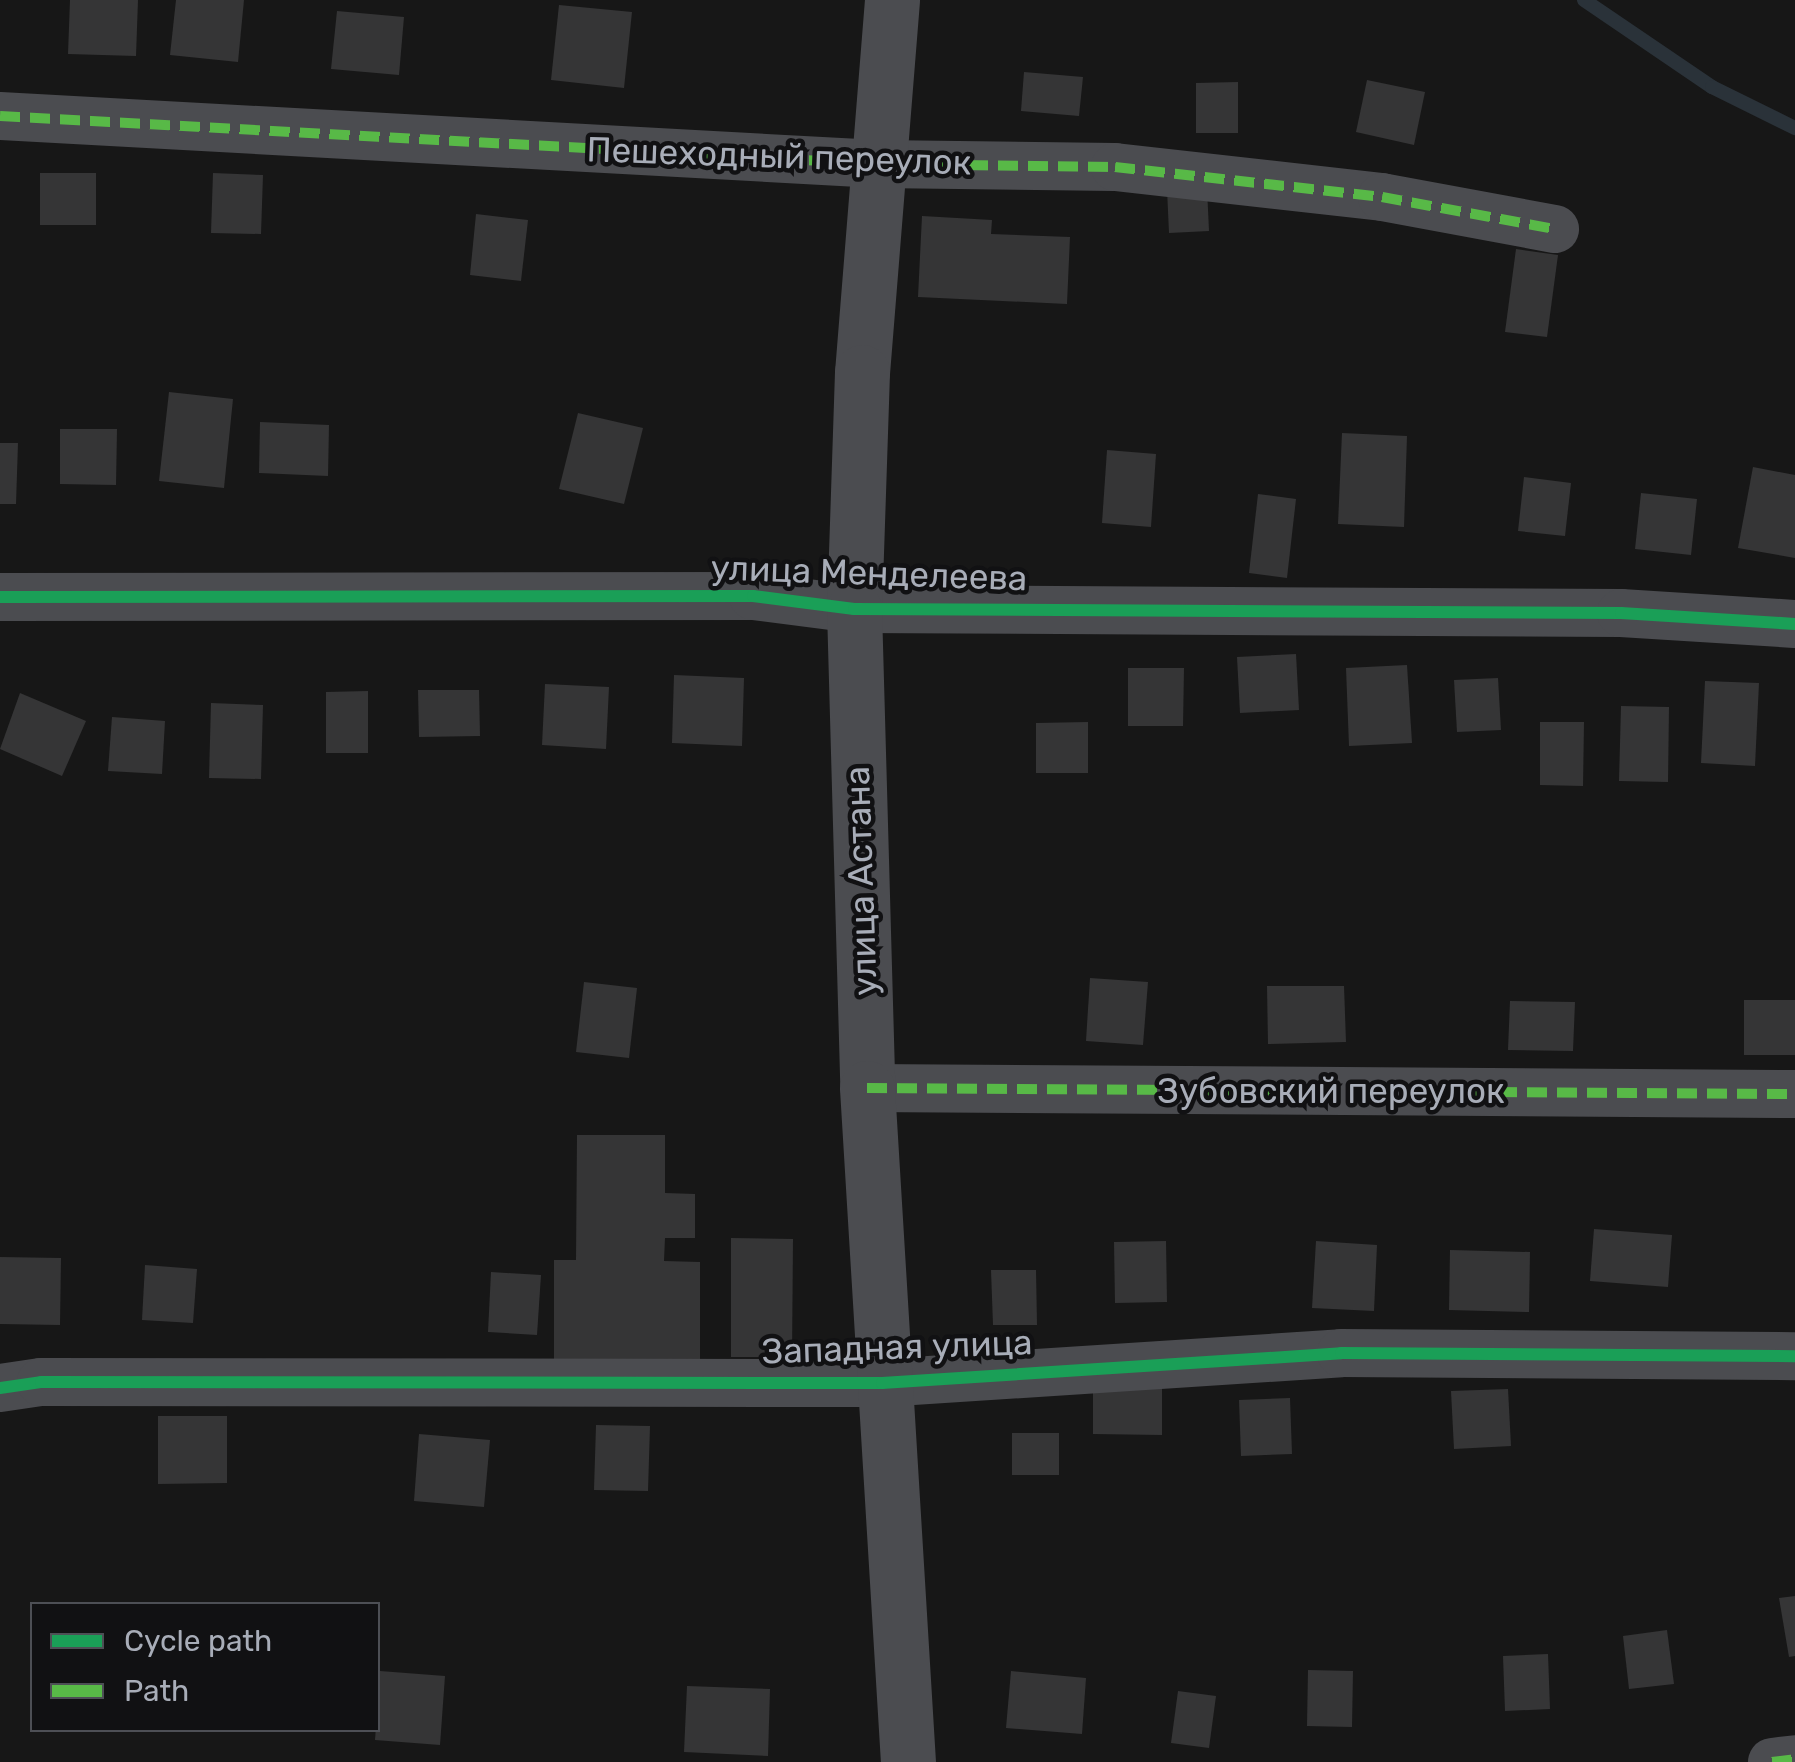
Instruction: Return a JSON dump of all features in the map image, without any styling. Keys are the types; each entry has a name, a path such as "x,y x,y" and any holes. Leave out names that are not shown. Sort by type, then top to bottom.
{"street":[{"name":"улица Астана","path":"892,0 878,164 854,609 867,1088 908,1762"},
{"name":"Пешеходный переулок","path":"0,116 878,164 1115,167 1382,197 1555,229"},
{"name":"улица Менделеева","path":"0,597 292,592 753,596 854,609 1620,613 1795,624"},
{"name":"Зубовский переулок","path":"867,1088 1795,1094"},
{"name":"Западная улица","path":"0,1388 41,1382 882,1383 1341,1352 1795,1356"},
{"path":"1772,1762 1795,1759"}],"building":[{"path":"70,0 138,0 136,56 68,54"},
{"path":"176,0 244,0 238,62 170,55"},
{"path":"559,5 632,12 624,88 551,80"},
{"path":"337,11 404,17 399,75 331,69"},
{"path":"1024,72 1083,77 1079,116 1021,111"},
{"path":"1367,80 1425,92 1414,145 1356,132"},
{"path":"1238,82 1238,133 1196,133 1196,83"},
{"path":"40,173 96,173 96,225 40,225"},
{"path":"213,173 263,175 261,234 211,233"},
{"path":"1207,188 1209,231 1169,233 1167,189"},
{"path":"476,214 528,220 521,281 470,275"},
{"path":"922,216 992,220 991,234 1070,237 1067,304 918,297"},
{"path":"1516,249 1558,255 1547,337 1505,332"},
{"path":"169,392 233,399 224,488 159,481"},
{"path":"578,413 643,428 624,504 559,489"},
{"path":"260,422 329,425 328,476 259,473"},
{"path":"60,429 117,429 116,485 60,484"},
{"path":"1342,433 1407,436 1404,527 1338,524"},
{"path":"0,443 18,443 16,504 0,504"},
{"path":"1107,450 1156,454 1151,527 1102,523"},
{"path":"1753,467 1795,475 1795,558 1738,548"},
{"path":"1524,477 1571,483 1565,536 1518,531"},
{"path":"1641,493 1697,499 1691,555 1635,549"},
{"path":"1258,494 1296,499 1287,578 1249,573"},
{"path":"1296,654 1299,710 1240,713 1237,657"},
{"path":"1407,665 1412,743 1349,746 1346,668"},
{"path":"1128,668 1184,668 1183,726 1128,726"},
{"path":"674,675 744,678 742,746 672,743"},
{"path":"1498,678 1501,730 1457,732 1454,680"},
{"path":"1705,681 1759,683 1755,766 1701,763"},
{"path":"545,684 609,687 606,749 542,745"},
{"path":"418,690 479,690 480,736 419,737"},
{"path":"368,691 368,753 326,753 326,692"},
{"path":"20,693 86,721 62,776 0,749"},
{"path":"211,703 263,705 261,779 209,778"},
{"path":"1621,706 1669,707 1668,782 1619,781"},
{"path":"112,717 165,721 162,774 108,771"},
{"path":"1088,722 1088,773 1036,773 1036,723"},
{"path":"1540,722 1584,722 1583,786 1540,785"},
{"path":"1090,978 1148,982 1143,1045 1086,1041"},
{"path":"584,982 637,988 629,1058 576,1052"},
{"path":"1267,986 1344,986 1346,1042 1268,1044"},
{"path":"1744,1000 1795,1000 1795,1055 1744,1055"},
{"path":"1510,1001 1575,1002 1573,1051 1508,1050"},
{"path":"577,1135 665,1135 665,1193 695,1194 695,1238 665,1238 664,1261 700,1262 700,1360 554,1359 554,1260 576,1260"},
{"path":"1594,1229 1672,1235 1668,1287 1590,1281"},
{"path":"731,1238 793,1239 792,1357 731,1357"},
{"path":"1166,1241 1167,1302 1115,1303 1114,1242"},
{"path":"1316,1241 1377,1245 1374,1311 1312,1308"},
{"path":"1450,1250 1530,1252 1529,1312 1449,1310"},
{"path":"0,1257 61,1258 60,1325 0,1324"},
{"path":"145,1265 197,1269 193,1323 142,1320"},
{"path":"991,1270 1036,1270 1037,1325 993,1325"},
{"path":"491,1272 541,1275 537,1335 488,1332"},
{"path":"1093,1387 1162,1388 1162,1435 1093,1434"},
{"path":"1508,1389 1511,1446 1454,1449 1451,1391"},
{"path":"1290,1398 1292,1454 1241,1456 1239,1400"},
{"path":"158,1416 227,1416 227,1483 158,1484"},
{"path":"596,1425 650,1426 648,1491 594,1490"},
{"path":"1012,1433 1059,1433 1059,1475 1012,1475"},
{"path":"419,1434 490,1440 484,1507 414,1501"},
{"path":"1795,1596 1795,1656 1789,1657 1779,1598"},
{"path":"1667,1630 1674,1684 1629,1689 1623,1636"},
{"path":"1548,1654 1550,1709 1505,1711 1503,1656"},
{"path":"1308,1670 1353,1671 1352,1727 1307,1726"},
{"path":"380,1671 445,1676 440,1745 375,1740 376,1732 380,1732"},
{"path":"1011,1671 1086,1678 1082,1734 1006,1728"},
{"path":"687,1686 770,1689 768,1756 684,1752"},
{"path":"1178,1691 1216,1696 1209,1748 1171,1743"}],"waterway":[{"path":"1584,0 1712,87 1795,128"}],"marked path":[{"path":"0,116 878,164 1115,167 1382,197 1555,229"},
{"path":"867,1088 1795,1094"},
{"path":"1772,1762 1795,1759"}],"cycle path":[{"path":"0,597 753,596 854,609 1621,613 1795,624"},
{"path":"0,1388 41,1382 882,1383 1341,1353 1795,1356"}]}
